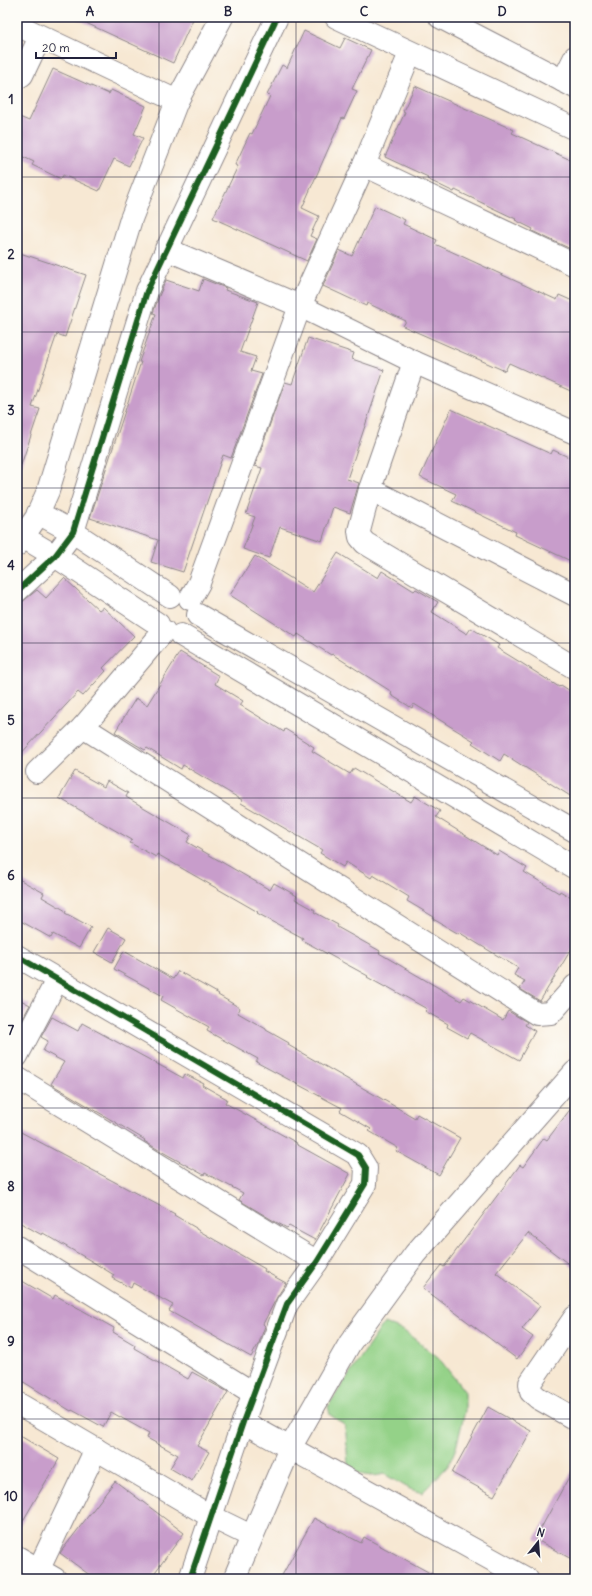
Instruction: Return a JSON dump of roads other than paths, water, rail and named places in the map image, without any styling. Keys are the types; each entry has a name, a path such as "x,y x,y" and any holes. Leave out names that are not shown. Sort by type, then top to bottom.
{"street":[{"path":"222,17 177,101 131,219 48,491 38,513 20,541 56,556 168,630 575,868"},
{"path":"17,590 56,556 73,532 147,291 276,17"},
{"path":"336,17 575,129"},
{"path":"440,17 569,84 575,57"},
{"path":"17,25 177,101"},
{"path":"17,78 22,75 40,37"},
{"path":"186,604 199,583 300,306 364,165 410,53"},
{"path":"364,165 575,265"},
{"path":"166,249 300,306 414,362 575,433"},
{"path":"414,362 370,489 359,531 360,537 365,543 575,668"},
{"path":"370,489 575,595"},
{"path":"38,513 73,532 186,604 575,831"},
{"path":"165,599 186,604 195,624 190,632 168,630 157,615 159,606 165,599"},
{"path":"37,772 83,728 168,630"},
{"path":"83,728 537,1014 551,1013 575,986"},
{"path":"17,956 358,1155 366,1168 365,1184 317,1262 287,1304 253,1393 210,1516 190,1579"},
{"path":"17,1056 57,980"},
{"path":"234,1579 290,1448 350,1343 415,1254 575,1072"},
{"path":"17,1078 317,1262"},
{"path":"17,1247 253,1393"},
{"path":"575,1317 530,1382 532,1392 538,1398 575,1419"},
{"path":"17,1403 210,1516 252,1536"},
{"path":"243,1422 527,1579"},
{"path":"17,1557 42,1576 96,1449"}]}
